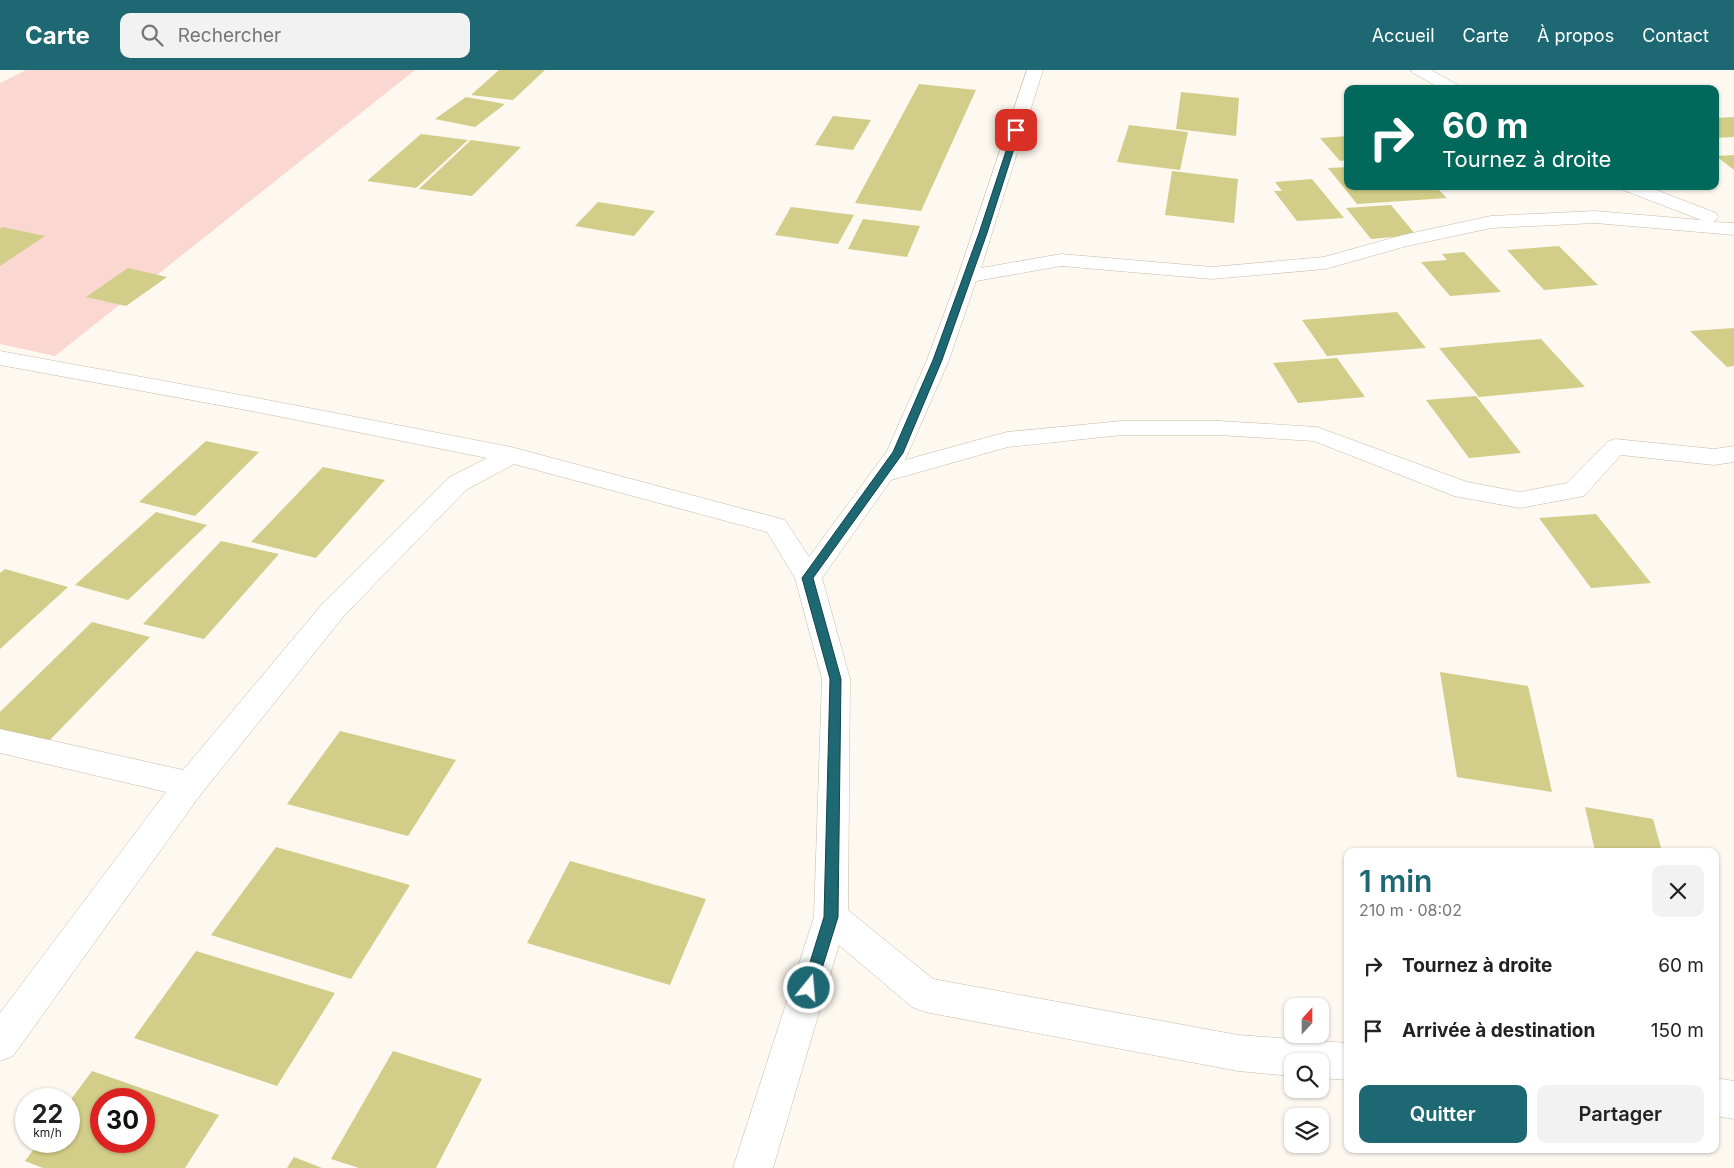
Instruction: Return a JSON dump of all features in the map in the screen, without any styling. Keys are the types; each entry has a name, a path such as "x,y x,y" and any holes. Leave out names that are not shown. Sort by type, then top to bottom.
{"street":[{"path":"808,578 898,453 938,360 968,276 1035,70"},
{"path":"1419,70 1447,85"},
{"path":"1639,190 1734,228"},
{"path":"968,276 1062,260 1212,273 1325,263 1402,241 1491,222 1595,217 1734,228"},
{"path":"0,358 247,403 511,455 776,526 808,578 836,679 831,917 753,1168"},
{"path":"883,474 1007,440 1122,428 1219,428 1317,434 1463,490 1520,500 1575,490 1616,447 1714,457 1734,454"},
{"path":"0,1043 190,785 334,609 457,484 511,455"},
{"path":"0,741 190,785"},
{"path":"831,917 925,995 1238,1052 1344,1062"},
{"path":"1719,1098 1734,1100"}],"shaded area":[{"path":"26,70 415,70 55,356 0,344 0,83"}],"building":[{"path":"499,70 545,70 513,100 471,95"},
{"path":"919,84 976,90 921,211 855,203"},
{"path":"1181,92 1239,98 1236,136 1176,129"},
{"path":"466,97 505,104 475,127 435,119"},
{"path":"833,116 871,120 853,150 815,145"},
{"path":"1734,117 1734,137 1719,138 1719,118"},
{"path":"1129,125 1188,132 1180,170 1117,162"},
{"path":"421,134 468,140 416,188 367,181"},
{"path":"1344,136 1344,160 1340,161 1320,138"},
{"path":"471,140 521,147 472,196 419,189"},
{"path":"1734,155 1734,170 1719,158 1719,156"},
{"path":"1344,167 1344,188 1328,168"},
{"path":"1172,171 1238,179 1234,223 1165,215"},
{"path":"1312,179 1344,218 1297,221 1274,191 1282,191 1275,182"},
{"path":"1346,190 1439,190 1447,198 1357,204"},
{"path":"598,202 655,211 634,236 575,226"},
{"path":"1391,205 1416,235 1371,239 1346,208"},
{"path":"791,207 854,215 838,244 775,235"},
{"path":"863,219 920,226 907,257 848,249"},
{"path":"2,227 45,236 0,266 0,229"},
{"path":"1559,246 1598,285 1544,290 1507,250"},
{"path":"1464,252 1501,292 1450,296 1421,262 1447,260 1442,254"},
{"path":"128,268 167,277 126,306 86,297"},
{"path":"1397,312 1426,348 1327,356 1302,320"},
{"path":"1734,328 1734,366 1727,367 1690,331"},
{"path":"1541,339 1585,387 1479,397 1439,348"},
{"path":"1337,358 1365,397 1298,403 1273,363"},
{"path":"1476,396 1521,453 1469,458 1426,400"},
{"path":"206,441 259,452 195,516 139,502"},
{"path":"323,467 385,480 316,558 251,542"},
{"path":"156,512 207,525 128,600 75,585"},
{"path":"1596,514 1651,583 1591,588 1539,518"},
{"path":"221,541 279,554 204,639 143,624"},
{"path":"5,569 68,587 0,649 0,573"},
{"path":"92,622 150,637 45,745 0,732 0,712"},
{"path":"1440,672 1528,686 1552,792 1457,777"},
{"path":"340,731 456,760 408,836 287,804"},
{"path":"1585,807 1653,819 1661,848 1594,848"},
{"path":"276,847 410,885 351,979 211,935"},
{"path":"570,861 706,899 670,985 527,943"},
{"path":"196,951 335,993 277,1086 134,1038"},
{"path":"393,1051 482,1079 436,1168 359,1168 331,1159"},
{"path":"92,1071 141,1088 90,1088 90,1153 155,1153 155,1093 219,1115 185,1168 43,1168 25,1161 31,1153 80,1153 79,1088"},
{"path":"294,1157 322,1168 287,1168"}],"route":[{"path":"809,988 831,917 836,679 808,578 898,453 938,360 983,233 1016,130"}]}
